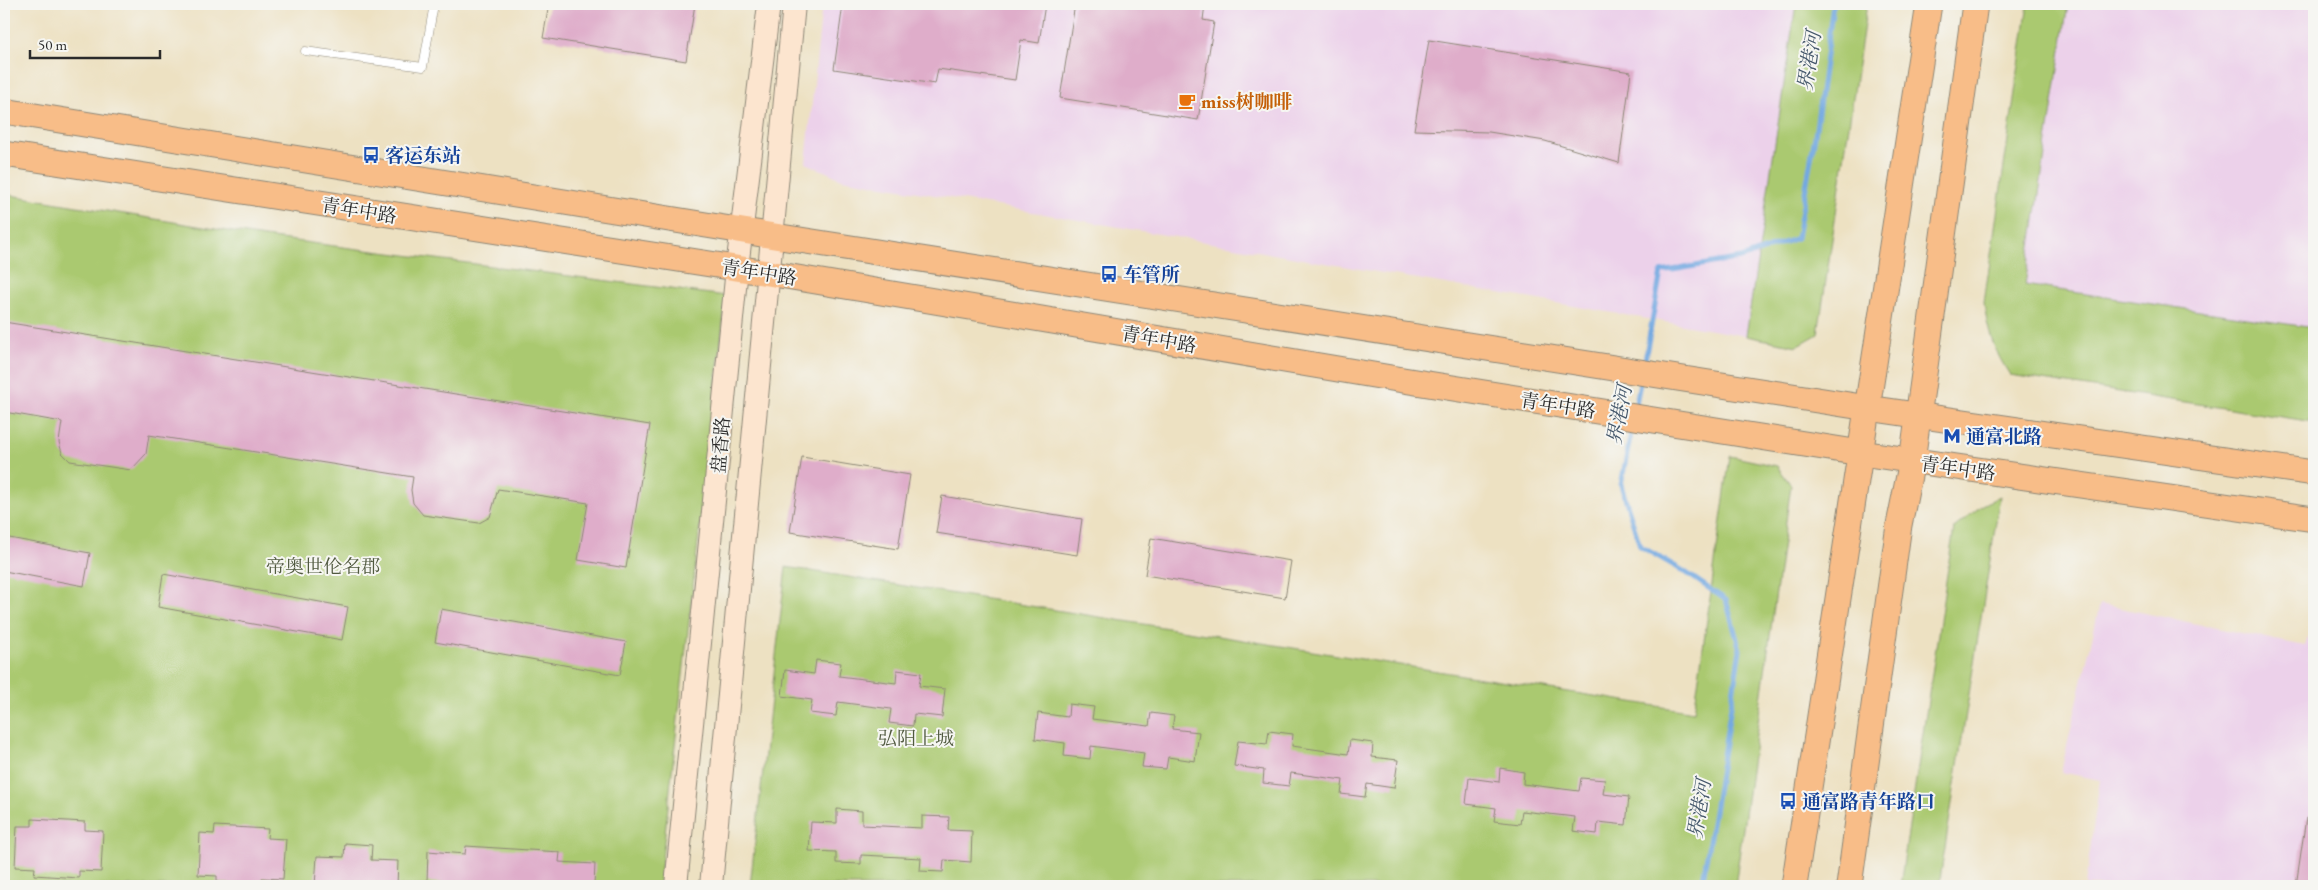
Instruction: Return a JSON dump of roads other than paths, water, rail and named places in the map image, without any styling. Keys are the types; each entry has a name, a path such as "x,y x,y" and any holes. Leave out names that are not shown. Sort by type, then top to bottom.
{"main road":[{"path":"1794,886 1929,4"},
{"path":"1849,886 1899,525 1912,461 1975,4"},
{"name":"青年中路","path":"4,111 773,236 1868,408 2314,473"},
{"name":"青年中路","path":"4,154 768,272 1413,382 1861,453 2314,519"}],"street":[{"name":"盘香路","path":"676,886 737,268 743,231 769,4"},
{"name":"盘香路","path":"711,886 794,4"}],"lane":[{"path":"305,51 423,67 434,4"}],"waterway":[{"name":"界港河","path":"1644,365 1661,272 1741,258 1797,238 1815,136 1833,4"},
{"name":"界港河","path":"1635,409 1641,378"},
{"name":"界港河","path":"1633,422 1621,485 1640,546 1685,572 1726,600 1740,650 1702,886"}],"place":[{"name":"miss树咖啡","path":"1187,101"},
{"name":"客运东站","path":"371,155"},
{"name":"车管所","path":"1109,274"},
{"name":"通富北路","path":"1952,436"},
{"name":"通富路青年路口","path":"1788,801"}],"park label":[{"name":"帝奥世伦名郡","path":"323,566"},
{"name":"弘阳上城","path":"916,738"}]}
